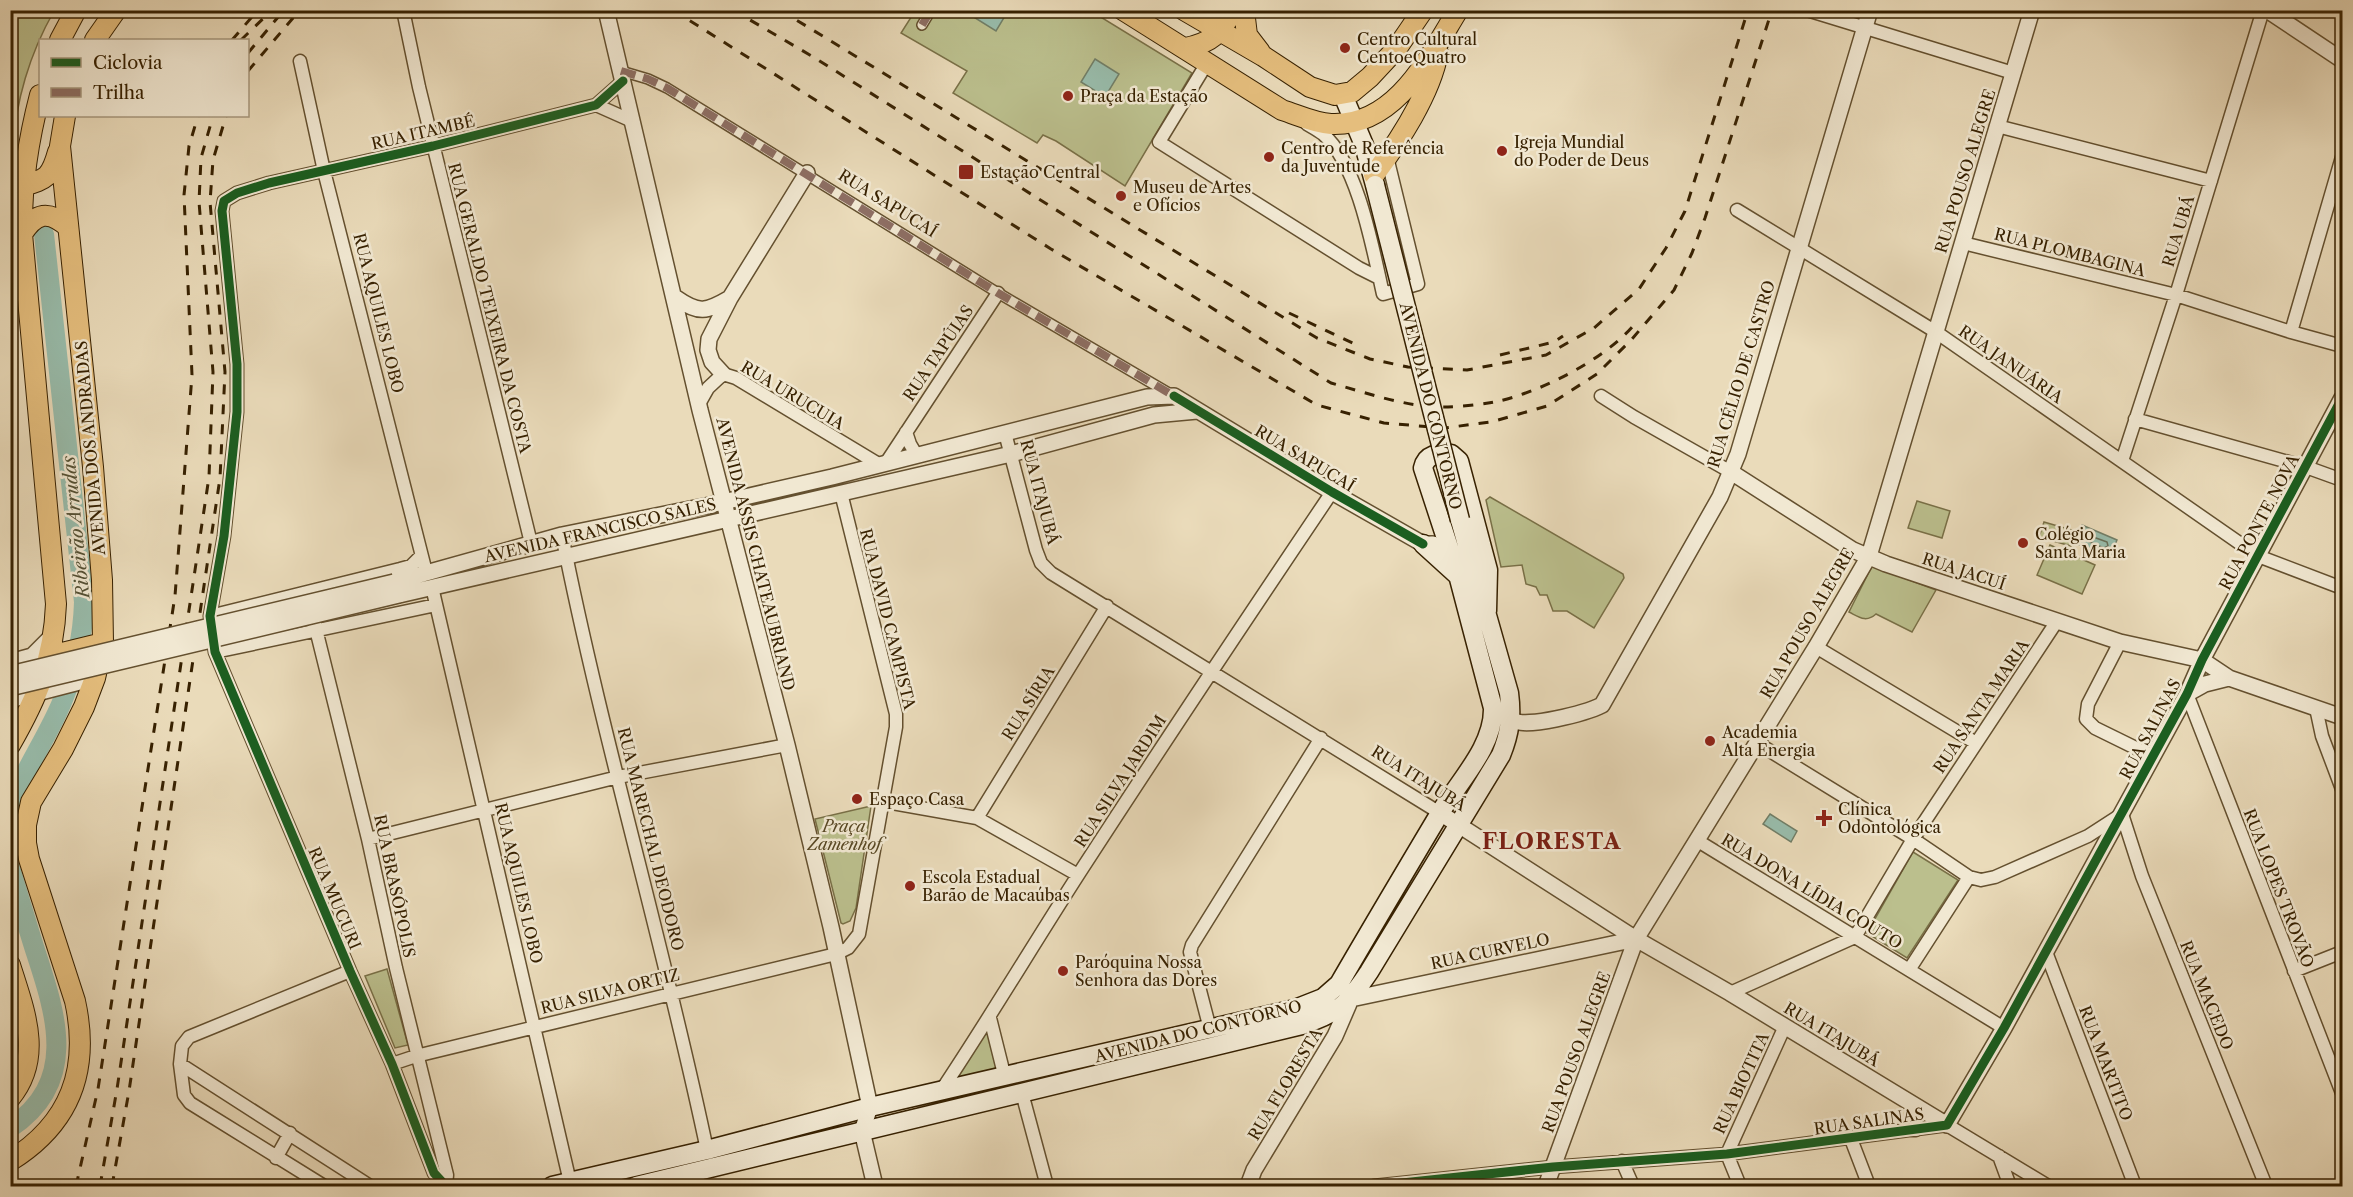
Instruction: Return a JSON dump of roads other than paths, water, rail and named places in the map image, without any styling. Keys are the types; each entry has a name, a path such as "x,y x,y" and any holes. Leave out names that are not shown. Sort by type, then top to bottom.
{"main road":[{"path":"61,39 76,10"},
{"path":"96,39 116,10"},
{"path":"1123,10 1282,110 1331,124 1355,122 1389,106 1408,85 1441,40 1458,10"},
{"path":"1184,10 1263,56 1310,87 1326,93 1343,95 1352,92 1370,77 1397,48 1423,11"},
{"path":"1185,48 1202,45 1220,33 1234,10"},
{"path":"1244,10 1247,35 1263,56"},
{"path":"1374,180 1410,121 1435,68 1441,40"},
{"name":"AVENIDA DO CONTORNO","path":"636,1186 1302,1025 1333,1013 1351,999 1501,755 1508,740 1512,720 1509,693 1460,522 1374,180 1355,122 1343,95"},
{"path":"10,745 42,690 57,654 56,604 16,186 39,99"},
{"name":"AVENIDA DOS ANDRADAS","path":"10,1161 39,1140 61,1114 72,1089 80,1061 81,1043 75,1001 29,860 26,825 32,802 63,750 84,707 92,678 96,645 104,612 60,146 65,117"},
{"path":"16,186 48,176 54,168 60,146"},
{"path":"22,234 30,221 44,215 57,218 68,227"},
{"path":"1446,541 1423,468 1425,460 1430,455 1446,453 1459,461 1488,570 1487,610"},
{"name":"AVENIDA DO CONTORNO","path":"552,1186 571,1184 870,1107 1005,1078 1210,1029 1314,1003 1330,993 1339,984 1440,813 1481,750 1493,716 1493,708 1458,575 1446,541"},
{"path":"1423,544 1458,575"},
{"path":"57,654 96,645"},
{"path":"10,965 16,996 30,1031 30,1046 24,1076 10,1098"},
{"path":"1339,984 1351,999"}],"street":[{"name":"RUA GERALDO TEIXEIRA DA COSTA","path":"403,10 433,146 531,543"},
{"name":"AVENIDA ASSIS CHATEAUBRIAND","path":"606,10 676,298 699,404 786,745 870,1107"},
{"path":"922,25 931,10"},
{"path":"1418,10 1423,11"},
{"path":"1807,10 2013,73"},
{"name":"RUA CÉLIO DE CASTRO","path":"1512,720 1518,724 1535,723 1591,711 1602,705 1720,497 1731,472 1870,10"},
{"name":"RUA POUSO ALEGRE","path":"1546,1186 1636,939 1698,841 1869,556 2032,10"},
{"name":"RUA UBÁ","path":"2122,461 2176,295 2263,10"},
{"path":"2267,10 2343,60"},
{"name":"RUA AQUILES LOBO","path":"300,61 324,171 426,572"},
{"path":"1207,63 1159,142 1359,268 1379,278"},
{"name":"RUA ITAMBÉ","path":"224,201 237,193 248,190 596,105 621,74"},
{"name":"RUA SAPUCAÍ","path":"621,74 648,79 667,88 998,293 1423,544"},
{"path":"596,105 632,122"},
{"path":"1282,110 1323,134 1340,154 1355,185 1379,278"},
{"path":"1997,126 2211,181"},
{"name":"AVENIDA DO CONTORNO","path":"1379,278 1383,294 1418,284 1387,157"},
{"path":"2290,332 2343,157"},
{"path":"723,374 712,362 708,350 710,339 730,298 807,173"},
{"name":"RUA MUCURI","path":"224,201 222,225 231,284 237,364 237,412 224,536 210,616 215,652 350,971 392,1064 434,1173 446,1186"},
{"name":"RUA JANUÁRIA","path":"1737,210 1936,332 2258,556 2343,588"},
{"path":"10,212 22,234"},
{"name":"RUA PLOMBAGINA","path":"1963,243 2176,295 2290,332 2343,346"},
{"name":"RUA TAPÚIAS","path":"883,464 998,293"},
{"path":"676,298 689,307 703,311 730,298"},
{"name":"RUA URUCUIA","path":"699,404 708,388 723,374 736,378 883,464"},
{"name":"AVENIDA FRANCISCO SALES","path":"10,688 396,588 426,572 562,535 917,456 1147,397 1174,396"},
{"name":"RUA JACUÍ","path":"1601,396 1731,472 1853,550 2120,642 2202,660 2229,678 2343,717"},
{"name":"RUA PONTE NOVA","path":"2202,660 2343,398"},
{"name":"AVENIDA FRANCISCO SALES","path":"10,674 396,588 432,587 1011,454 1154,415 1197,411"},
{"path":"2136,419 2306,467 2343,480"},
{"path":"906,432 917,456"},
{"name":"RUA ITAJUBÁ","path":"1005,433 1036,550 1041,563 1051,573 1458,823 1636,939 1730,993 2048,1186"},
{"name":"RUA SILVA JARDIM","path":"941,1091 990,1018 1078,875 1210,671 1332,492"},
{"name":"RUA DAVID CAMPISTA","path":"836,954 848,948 859,934 896,727 896,714 842,493"},
{"name":"AVENIDA DO CONTORNO","path":"1446,541 1455,534 1460,522"},
{"name":"RUA MARECHAL DEODORO","path":"562,535 618,777 672,992 707,1150"},
{"path":"1423,544 1446,541"},
{"path":"210,616 411,566 421,556"},
{"name":"RUA AQUILES LOBO","path":"432,587 571,1184"},
{"name":"RUA BRASÓPOLIS","path":"307,593 368,838 416,1056 447,1175 446,1186"},
{"path":"215,652 436,606"},
{"name":"RUA SÍRIA","path":"977,818 1107,606"},
{"name":"RUA SANTA MARIA","path":"1855,937 1913,839 2057,621"},
{"path":"10,662 32,656 55,633"},
{"path":"2120,642 2088,704 2086,719 2095,728 2152,756"},
{"path":"1816,647 1976,743"},
{"name":"RUA SALINAS","path":"1374,1186 1553,1167 1727,1154 1947,1125 2046,952 2187,694 2202,660"},
{"path":"10,700 92,678"},
{"path":"2187,694 2205,684 2229,678"},
{"name":"RUA LOPES TROVÃO","path":"2187,694 2343,1093"},
{"path":"2316,708 2322,736 2343,789"},
{"path":"1210,1029 1190,952 1192,945 1321,738"},
{"path":"1757,742 1913,839 1969,877 1981,880 1995,877 2088,836 2121,813"},
{"path":"368,838 618,777 786,745"},
{"path":"881,801 977,818 1078,875"},
{"name":"RUA MACEDO","path":"2121,813 2142,876 2266,1186"},
{"name":"RUA DONA LÍDIA COUTO","path":"1698,841 2004,1028"},
{"path":"1909,970 1969,877"},
{"path":"1730,993 1855,937"},
{"name":"RUA CURVELO","path":"1351,999 1636,939"},
{"name":"RUA MARTITO","path":"2046,952 2135,1186"},
{"path":"2294,971 2343,952"},
{"name":"RUA SILVA ORTIZ","path":"392,1064 672,992 836,954"},
{"path":"324,1186 190,1103 184,1095 180,1064 182,1046 189,1037 350,971"},
{"name":"RUA FLORESTA","path":"1248,1186 1254,1170 1338,1030 1351,999"},
{"path":"990,1018 1005,1078"},
{"name":"RUA BIOTITA","path":"1727,1154 1785,1026"},
{"path":"180,1064 290,1133 368,1186"},
{"path":"1022,1093 1047,1186"},
{"name":"RUA SALINAS","path":"1915,1105 1916,1130"},
{"path":"875,1186 862,1131 870,1107 888,1126"},
{"path":"276,1158 290,1133"},
{"path":"1851,1139 1869,1186"},
{"path":"1727,1154 1740,1186"},
{"path":"1999,1156 2010,1186"},
{"path":"1622,1161 1633,1186"}],"water":[{"path":"976,11 1008,11 996,31 972,16"},
{"path":"1095,59 1119,74 1105,97 1081,82"},
{"path":"2082,525 2117,540 2110,557 2075,543"},
{"path":"1770,814 1797,831 1791,842 1763,824"}],"waterway":[{"name":"Ribeirão Arrudas","path":"10,807 67,690 78,653 84,602 44,234"},
{"name":"Ribeirão Arrudas","path":"10,868 44,977 55,1025 56,1048 54,1070 46,1091 32,1110 10,1128"}],"railway":[{"path":"233,39 258,10"},
{"path":"242,39 272,10"},
{"path":"249,52 284,10"},
{"path":"249,70 302,10"},
{"path":"673,10 1051,249 1317,405 1384,423 1444,428 1491,422 1547,406 1597,374 1632,339 1674,290 1692,253 1705,218 1772,10"},
{"path":"733,10 815,58 1331,383 1415,405 1443,407 1494,402 1530,392 1569,374 1605,351 1633,326"},
{"path":"780,10 1317,338 1370,359 1408,367 1467,370 1546,355 1594,328 1639,289 1666,248 1685,211 1748,10"},
{"path":"76,1186 98,1089 175,596 192,375 184,195 189,146 198,117"},
{"path":"100,1186 117,1089 209,477 213,372 199,202 201,158 213,117"},
{"path":"112,1186 129,1091 220,478 225,372 210,202 213,160 226,117"},
{"path":"1289,313 1357,345"},
{"path":"1500,355 1554,342 1563,336"}],"place":[{"name":"Centro Cultural CentoeQuatro","path":"1345,48"},
{"name":"Praça da Estação","path":"1068,96"},
{"name":"Igreja Mundial do Poder de Deus","path":"1502,151"},
{"name":"Centro de Referência da Juventude","path":"1269,157"},
{"name":"Estação Central","path":"966,172"},
{"name":"Museu de Artes e Ofícios","path":"1121,196"},
{"name":"Colégio Santa Maria","path":"2023,543"},
{"name":"Academia Alta Energia","path":"1710,741"},
{"name":"Espaço Casa","path":"857,799"},
{"name":"Clínica Odontológica","path":"1824,818"},
{"name":"Escola Estadual Barão de Macaúbas","path":"910,886"},
{"name":"Paróquina Nossa Senhora das Dores","path":"1063,971"}],"district":[{"name":"FLORESTA","path":"1552,841"}],"park label":[{"name":"Praça Zamenhof","path":"844,835"}]}
